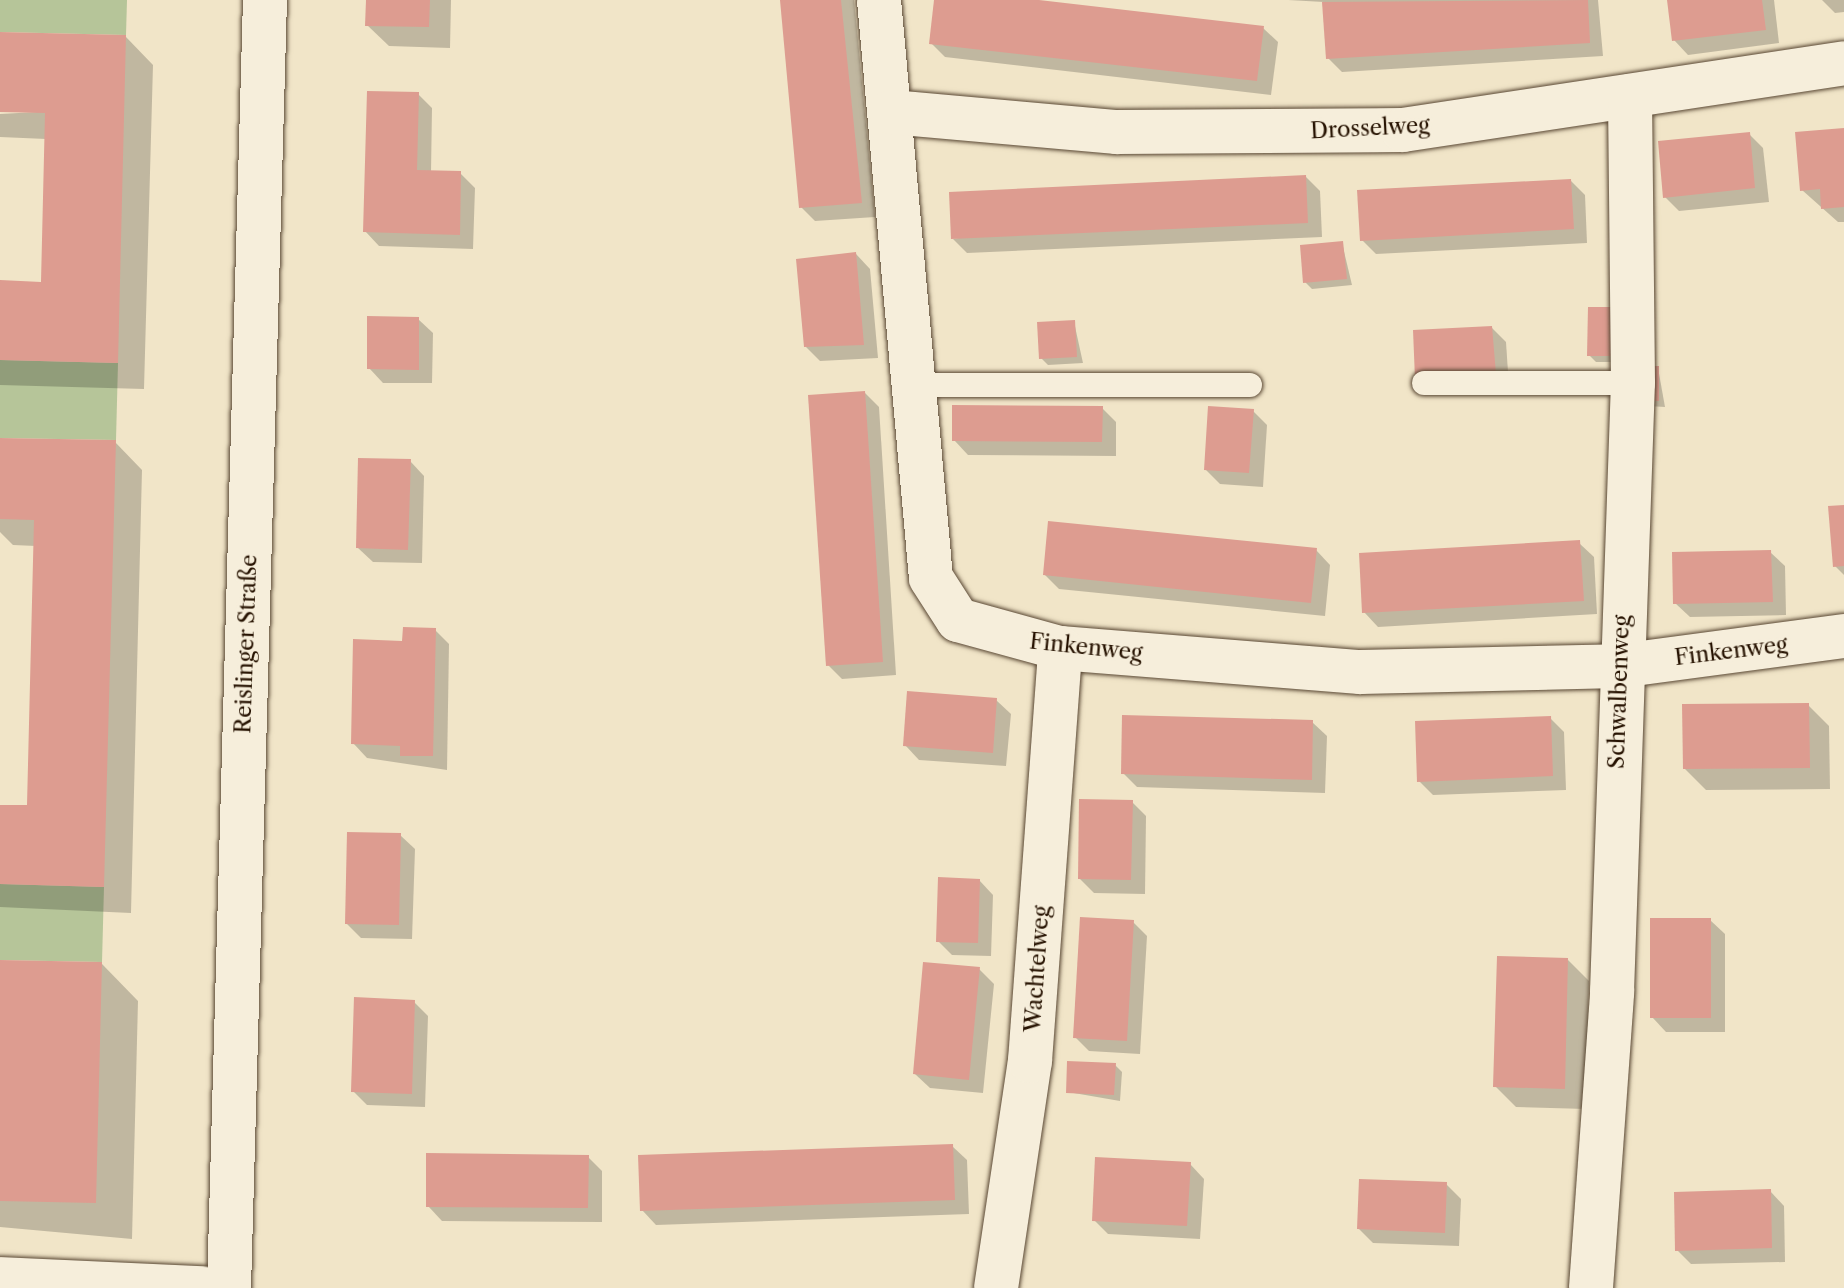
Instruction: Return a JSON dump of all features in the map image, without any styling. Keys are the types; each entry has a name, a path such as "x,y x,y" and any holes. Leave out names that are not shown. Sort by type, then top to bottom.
{"street":[{"name":"Reislinger Straße","path":"229,1288 265,0"},
{"name":"Finkenweg","path":"879,0 931,578 958,620 1060,648 1360,672 1619,666 1844,636"},
{"name":"Drosselweg","path":"891,112 1117,132 1403,130 1844,63"},
{"name":"Schwalbenweg","path":"1591,1288 1612,992 1619,666 1633,383 1630,96"},
{"name":"Wachtelweg","path":"996,1288 1030,1061 1060,648"},
{"path":"0,1279 202,1288"}],"lane":[{"path":"1424,383 1633,383"},
{"path":"914,385 1250,385"}],"green space":[{"path":"0,0 127,0 126,35 0,32"},
{"path":"0,360 118,363 116,440 0,438"},
{"path":"0,884 104,887 102,962 0,960"}],"building":[{"path":"366,0 430,0 429,27 365,26"},
{"path":"780,0 841,0 862,203 799,208"},
{"path":"934,0 1039,0 1264,26 1257,81 929,44"},
{"path":"1588,0 1590,43 1326,59 1322,2"},
{"path":"1667,0 1762,0 1766,30 1672,41"},
{"path":"0,32 126,35 118,363 0,360 0,280 41,282 45,113 0,112"},
{"path":"367,91 419,92 417,170 461,171 460,235 363,232"},
{"path":"1844,128 1844,207 1821,209 1820,189 1800,191 1795,132"},
{"path":"1750,132 1755,188 1663,198 1658,141"},
{"path":"1306,175 1308,223 951,239 949,192"},
{"path":"1571,179 1574,229 1360,241 1357,190"},
{"path":"1343,241 1347,279 1303,283 1300,245"},
{"path":"856,252 864,345 804,347 796,259"},
{"path":"1588,307 1615,307 1615,356 1587,356"},
{"path":"367,316 419,317 419,370 367,369"},
{"path":"1075,320 1077,357 1039,359 1037,322"},
{"path":"1492,326 1496,374 1415,379 1413,330"},
{"path":"1639,366 1659,366 1659,401 1639,400"},
{"path":"865,391 883,662 826,666 808,395"},
{"path":"952,405 1103,406 1102,442 952,441"},
{"path":"1208,406 1254,409 1249,473 1204,470"},
{"path":"0,438 116,440 104,887 0,884 0,805 27,805 34,520 0,519"},
{"path":"358,458 411,459 408,550 356,548"},
{"path":"1844,505 1844,566 1833,567 1828,506"},
{"path":"1048,521 1317,548 1311,603 1043,575"},
{"path":"1580,540 1584,601 1362,613 1359,553"},
{"path":"1771,550 1773,602 1673,604 1672,552"},
{"path":"403,627 436,628 433,756 400,756 400,746 351,744 353,639 402,641"},
{"path":"907,691 997,698 993,753 903,746"},
{"path":"1809,703 1810,768 1683,769 1682,704"},
{"path":"1122,715 1313,720 1312,780 1121,774"},
{"path":"1551,716 1553,776 1417,782 1415,721"},
{"path":"1079,799 1133,800 1131,880 1078,879"},
{"path":"347,832 401,833 399,925 345,924"},
{"path":"938,877 980,879 978,943 936,942"},
{"path":"1080,917 1134,920 1127,1041 1073,1038"},
{"path":"1650,918 1711,918 1711,1018 1650,1018"},
{"path":"1497,956 1568,958 1565,1089 1493,1087"},
{"path":"0,960 102,962 96,1203 0,1201"},
{"path":"923,962 980,967 969,1080 913,1074"},
{"path":"354,997 415,1000 412,1094 351,1092"},
{"path":"1067,1061 1116,1063 1114,1095 1066,1093"},
{"path":"953,1144 955,1200 640,1211 638,1155"},
{"path":"426,1153 589,1155 588,1208 426,1207"},
{"path":"1095,1157 1191,1162 1187,1226 1092,1221"},
{"path":"1359,1179 1447,1182 1445,1233 1357,1229"},
{"path":"1771,1189 1772,1248 1675,1251 1674,1192"}]}
